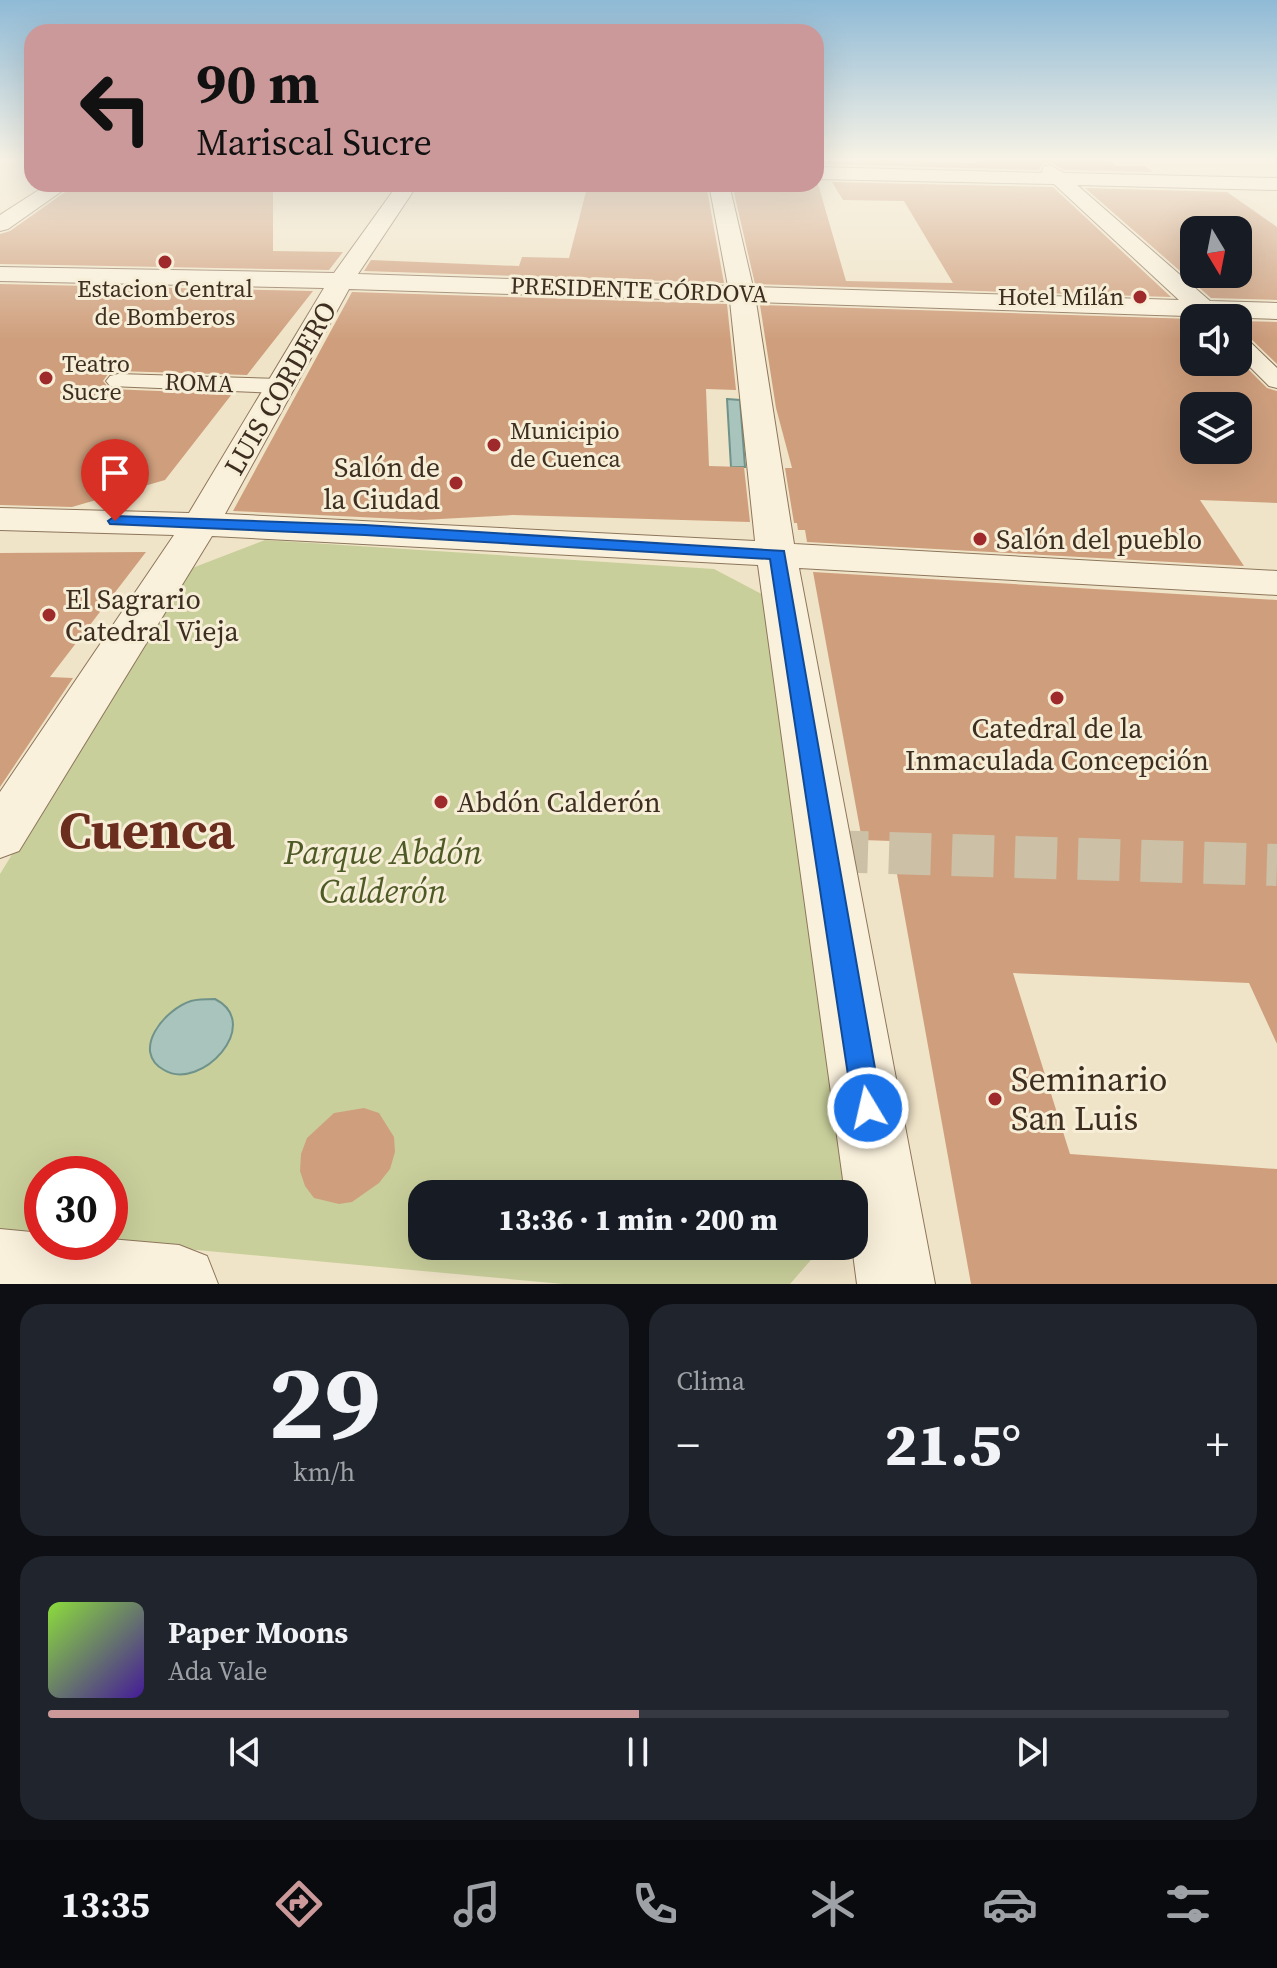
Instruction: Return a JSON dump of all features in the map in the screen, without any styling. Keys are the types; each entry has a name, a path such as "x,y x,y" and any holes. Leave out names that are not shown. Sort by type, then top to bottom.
{"street":[{"name":"LUIS CORDERO","path":"0,836 202,522 341,281 384,219"},
{"path":"726,219 742,293 770,514 896,1284"},
{"path":"1103,219 1197,304"},
{"name":"PRESIDENTE CÓRDOVA","path":"0,274 742,293 1180,313"},
{"name":"PRESIDENTE CÓRDOVA","path":"1252,312 1277,311"},
{"path":"1252,357 1277,381"},
{"name":"ROMA","path":"118,381 281,386"},
{"path":"0,519 202,522 1277,583"},
{"path":"0,1268 179,1284"}],"green space":[{"name":"Parque Abdón Calderón","path":"265,540 714,569 779,603 852,1180 408,1180 408,1260 811,1260 790,1284 563,1284 128,1244 128,1156 24,1156 24,1233 0,1231 0,874 187,570"}],"water":[{"path":"727,399 740,400 745,467 731,467"},
{"path":"200,999 215,999 228,1010 233,1024 222,1052 194,1072 179,1074 164,1070 154,1062 150,1052 151,1042 162,1021 181,1005"}],"building":[{"path":"27,219 273,219 273,251 343,252 329,270 0,264 0,234"},
{"path":"579,219 712,219 724,283 364,271 371,260 519,266 522,257 569,258"},
{"path":"740,219 828,219 846,281 953,283 915,219 1087,219 1171,297 755,284"},
{"path":"1120,219 1180,219 1180,271"},
{"path":"1252,219 1265,219 1277,227 1277,300 1211,298 1200,288 1252,288"},
{"path":"0,284 313,291 247,375 118,371 108,374 103,381 110,389 232,394 165,480 72,507 0,505"},
{"path":"352,292 727,304 736,390 706,389 709,466 744,467 750,522 513,515 422,520 233,511"},
{"path":"760,305 1180,319 1180,376 1252,376 1252,373 1267,388 1277,391 1277,503 1200,500 1244,566 807,542 805,530 798,530 797,523 794,523 785,468 792,468 776,408"},
{"path":"1252,321 1277,322 1277,364 1252,340"},
{"name":"El Sagrario Catedral Vieja","path":"146,552 50,677 73,678 0,787 0,553"},
{"path":"813,572 1277,600 1277,1044 1249,983 1013,973 1070,1154 1277,1169 1277,1284 971,1284 891,841 862,840"},
{"path":"364,1108 379,1113 394,1137 395,1152 390,1169 379,1183 352,1202 339,1204 314,1198 305,1186 300,1171 301,1154 307,1138 334,1113"}],"tunnel":[{"path":"826,851 1277,865"}],"place":[{"name":"Estacion Central de Bomberos","path":"165,262"},
{"name":"Hotel Milán","path":"1140,297"},
{"name":"Teatro Sucre","path":"46,378"},
{"name":"Municipio de Cuenca","path":"494,445"},
{"name":"Salón de la Ciudad","path":"456,483"},
{"name":"Salón del pueblo","path":"980,539"},
{"name":"El Sagrario Catedral Vieja","path":"49,615"},
{"name":"Catedral de la Inmaculada Concepción","path":"1057,698"},
{"name":"Abdón Calderón","path":"441,802"},
{"name":"Seminario San Luis","path":"995,1099"}],"district":[{"name":"Cuenca","path":"147,830"}],"route":[{"path":"115,521 365,530 778,555 868,1108"}]}
